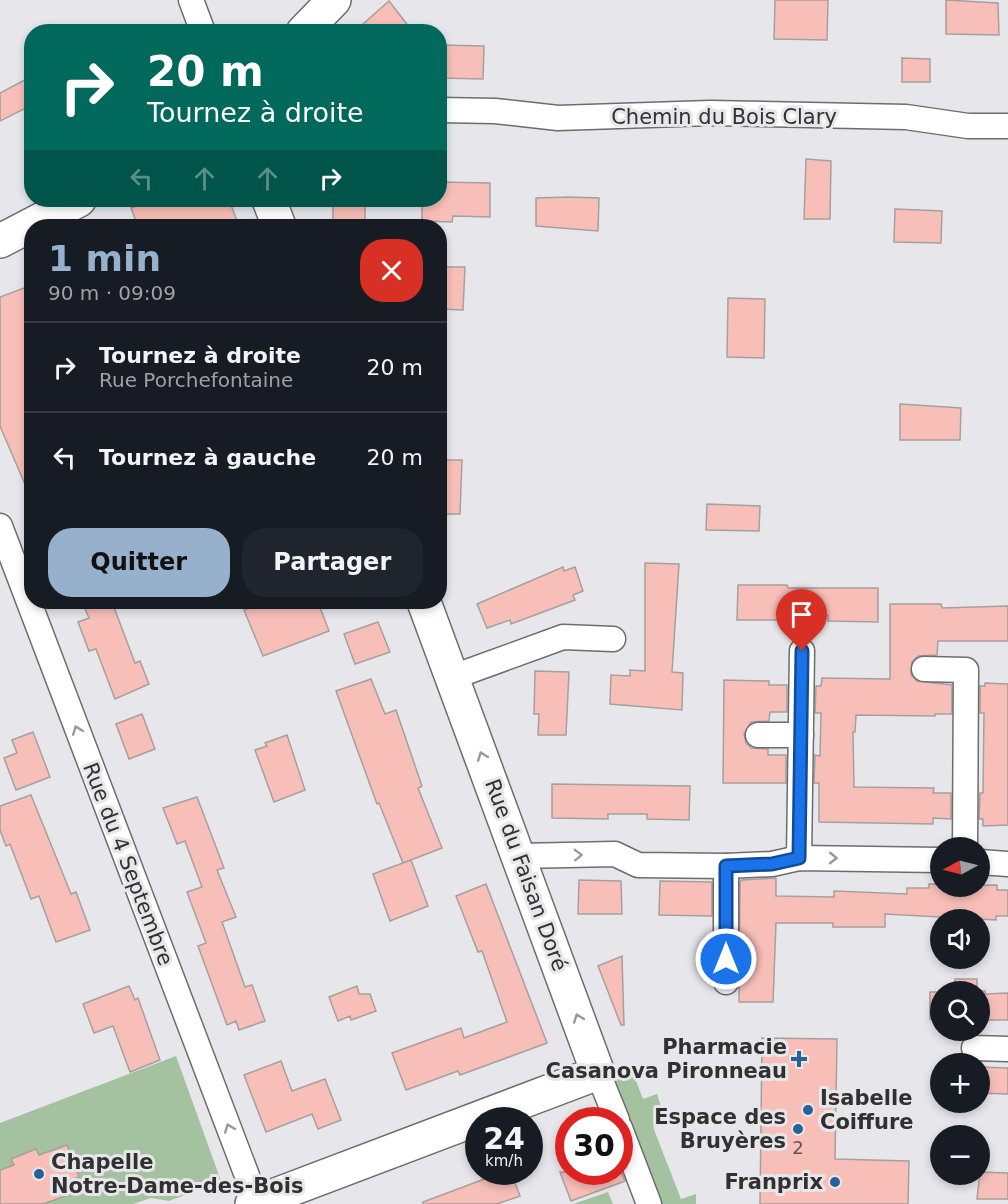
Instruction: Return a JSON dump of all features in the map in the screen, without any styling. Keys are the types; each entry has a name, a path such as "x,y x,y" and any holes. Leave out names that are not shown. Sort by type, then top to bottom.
{"street":[{"path":"191,0 200,24"},
{"path":"311,24 334,0"},
{"name":"Chemin du Bois Clary","path":"447,110 495,111 558,118 710,114 906,117 968,126 1008,126"},
{"path":"42,219 66,207"},
{"path":"0,241 24,229"},
{"name":"Rue du 4 Septembre","path":"0,526 24,590"},
{"name":"Rue du 4 Septembre","path":"31,609 254,1203"},
{"name":"Rue du Faisan Doré","path":"427,609 598,1073"},
{"path":"453,677 564,637 613,639"},
{"path":"799,858 802,651"},
{"path":"924,669 966,670 965,837"},
{"path":"758,735 801,735"},
{"path":"519,856 615,854 638,865 726,866 772,864 799,858 930,860"},
{"path":"990,863 1008,864"},
{"path":"726,866 726,982"},
{"path":"974,1048 1008,1048"},
{"path":"254,1203 598,1073 612,1107"},
{"path":"633,1162 649,1204"}],"green space":[{"path":"176,1056 221,1181 169,1201 151,1198 133,1204 43,1204 70,1194 36,1150 11,1159 14,1165 0,1170 0,1123"},
{"path":"630,1065 643,1099 657,1094 666,1122 653,1127 681,1199 696,1194 696,1204 657,1204 633,1139 633,1107 621,1107 608,1072"},
{"path":"608,1192 613,1204 573,1204"}],"building":[{"path":"775,0 828,0 827,40 774,39"},
{"path":"946,0 998,3 999,35 946,34"},
{"path":"389,1 407,24 363,24"},
{"path":"447,45 484,46 483,79 447,78"},
{"path":"902,58 930,59 930,82 902,82"},
{"path":"24,80 24,109 0,121 0,93"},
{"path":"806,159 831,161 830,219 804,219"},
{"path":"447,182 490,183 490,217 453,216 452,222 447,222 447,219 422,219 422,207 447,207"},
{"path":"536,198 599,198 598,231 536,226"},
{"path":"232,207 236,219 135,219 131,208"},
{"path":"333,207 365,207 365,219 333,219"},
{"path":"895,209 942,211 941,243 894,242"},
{"path":"447,267 465,267 463,310 447,309"},
{"path":"24,288 24,482 0,426 0,297"},
{"path":"728,298 765,299 764,358 727,357"},
{"path":"900,404 961,408 960,440 900,440"},
{"path":"447,460 462,460 460,514 447,514"},
{"path":"707,504 760,506 759,531 706,530"},
{"path":"645,563 679,564 672,672 683,673 682,710 610,704 611,675 630,676 630,670 645,671"},
{"path":"563,567 564,571 575,567 583,591 573,595 575,600 511,624 510,620 487,628 477,604"},
{"path":"738,585 787,585 788,588 878,588 878,622 828,621 828,615 787,614 786,620 737,620"},
{"path":"890,604 941,604 942,608 1008,606 1008,641 938,641 937,655 918,656 912,662 911,675 917,681 952,685 952,714 935,714 935,716 856,715 855,732 853,732 854,787 934,788 933,793 951,793 951,819 933,818 933,824 819,822 819,783 814,783 815,755 820,756 821,713 815,713 816,686 821,686 822,678 890,679"},
{"path":"85,609 115,609 135,663 140,661 149,684 115,699 96,649 89,651 78,622 89,618"},
{"path":"321,609 329,631 263,656 244,610"},
{"path":"378,622 390,652 355,664 344,634"},
{"path":"535,671 569,672 566,735 538,735 539,714 534,714"},
{"path":"371,679 385,714 396,710 422,786 418,788 442,848 403,863 379,803 377,804 336,691"},
{"path":"724,680 769,681 769,685 787,685 787,712 770,712 769,721 751,722 744,734 746,743 751,748 768,749 768,755 786,755 786,783 723,783"},
{"path":"985,683 1008,684 1008,825 983,826 983,819 979,819 980,793 983,793 984,713 980,713 980,686 985,686"},
{"path":"142,714 155,749 129,759 116,724"},
{"path":"33,732 50,777 16,790 4,758 17,753 12,740"},
{"path":"287,735 305,790 274,802 255,750 267,746 265,743"},
{"path":"552,784 690,786 689,820 647,819 647,814 608,814 608,819 552,818"},
{"path":"31,795 71,894 76,892 90,930 56,942 39,896 31,899 10,844 6,846 0,830 0,806"},
{"path":"197,797 224,868 217,870 236,917 222,922 245,987 252,985 265,1021 239,1030 236,1021 227,1025 198,946 206,943 187,892 202,887 185,841 177,844 163,808"},
{"path":"411,860 428,906 390,921 373,874"},
{"path":"776,878 776,896 834,897 834,891 907,894 907,888 929,888 930,884 930,897 990,897 990,885 997,885 997,890 1008,890 1008,916 996,916 996,920 990,920 990,909 930,909 930,916 885,914 885,927 833,927 833,923 776,923 773,1002 739,1002 741,880"},
{"path":"579,880 621,881 622,914 578,914"},
{"path":"660,881 712,882 712,916 659,915"},
{"path":"486,884 547,1043 460,1075 458,1071 406,1090 392,1053 461,1028 464,1038 507,1022 482,951 478,952 456,896"},
{"path":"622,956 624,1025 621,1025 598,966"},
{"path":"955,979 977,979 977,981 955,981"},
{"path":"129,986 135,1000 138,998 160,1060 130,1072 113,1026 94,1033 83,1004"},
{"path":"357,986 359,994 370,994 376,1011 351,1020 350,1016 338,1021 329,997"},
{"path":"1008,993 1008,1020 990,1020 990,994"},
{"path":"762,1038 837,1039 835,1159 909,1161 908,1204 760,1204"},
{"path":"281,1061 292,1091 325,1079 341,1120 318,1129 312,1114 266,1132 244,1075"},
{"path":"990,1067 1008,1068 1008,1094 990,1093"},
{"name":"Chapelle Notre-Dame-des-Bois","path":"67,1145 79,1177 66,1182 71,1194 43,1204 0,1204 0,1170 14,1165 11,1159 36,1149 39,1155"},
{"path":"990,1172 1008,1173 1008,1199 977,1199 979,1185 990,1185"},
{"path":"468,1185 516,1185 520,1196 497,1204 423,1204 423,1202"},
{"path":"565,1185 614,1185 571,1201"}],"place":[{"name":"Pharmacie Casanova Pironneau","path":"799,1059"},
{"name":"Isabelle Coiffure","path":"808,1110"},
{"name":"Espace des Bruyères","path":"798,1129"},
{"name":"Chapelle Notre-Dame-des-Bois","path":"39,1174"},
{"name":"Franprix","path":"835,1182"}],"route":[{"path":"726,959 726,866 772,864 799,858 802,651"}]}
